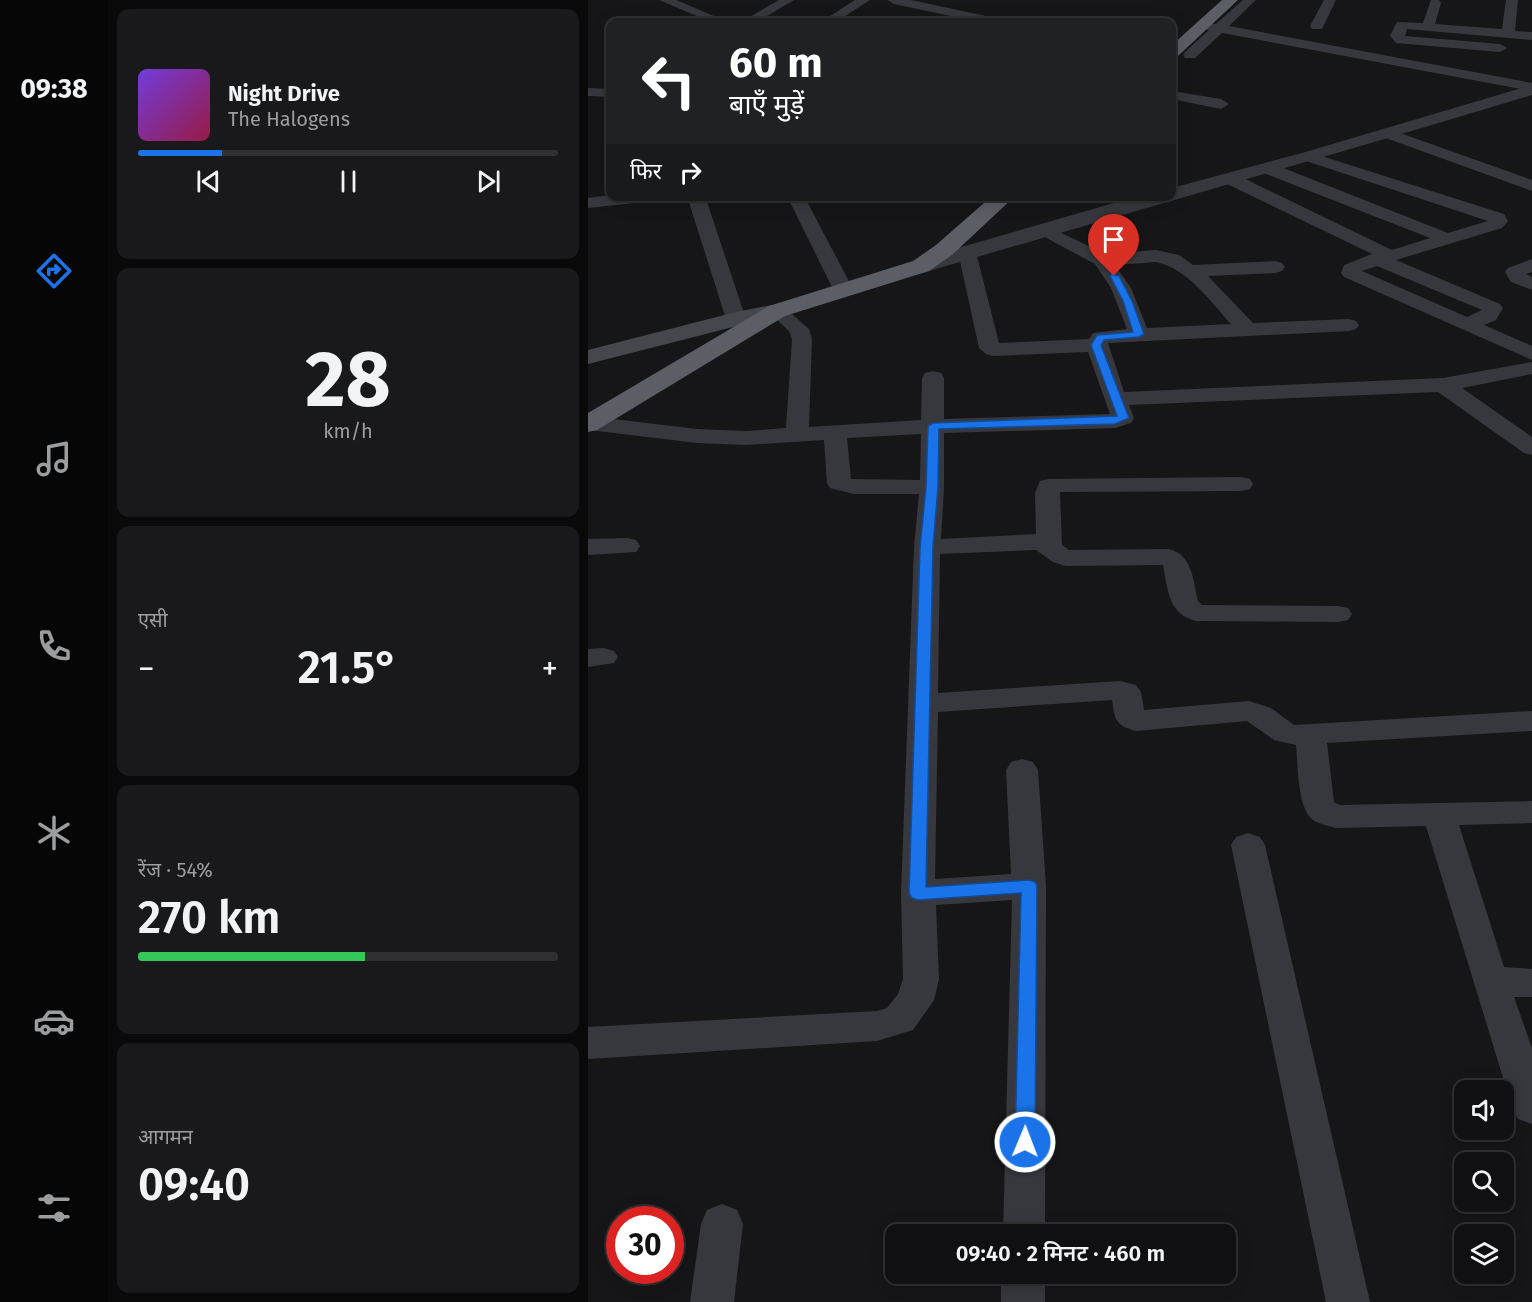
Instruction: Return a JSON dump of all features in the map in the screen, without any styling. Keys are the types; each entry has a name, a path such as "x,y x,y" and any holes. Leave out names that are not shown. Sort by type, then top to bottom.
{"highway":[{"path":"1176,49 1231,0"},
{"path":"588,424 777,311 921,266 944,250 999,201"}],"main road":[{"path":"588,357 736,319 777,311"}],"street":[{"path":"665,0 711,18"},
{"path":"683,7 696,0"},
{"path":"755,18 788,0"},
{"path":"857,0 863,0"},
{"path":"834,18 863,0"},
{"path":"894,0 975,18"},
{"path":"938,10 964,0"},
{"path":"1190,55 1250,0"},
{"path":"1317,26 1330,0"},
{"path":"1508,34 1512,0"},
{"path":"1428,27 1435,3"},
{"path":"1500,48 1401,40 1397,36 1403,20 1428,27 1532,36"},
{"path":"1202,26 1532,88"},
{"path":"1176,193 1309,157 1532,88"},
{"path":"588,92 606,93"},
{"path":"1176,96 1221,104"},
{"path":"1386,133 1532,186"},
{"path":"1309,157 1498,218 1499,221 1496,224 1382,257 1351,268 1351,273 1529,354"},
{"path":"1267,168 1446,238"},
{"path":"1229,178 1382,257 1493,309 1490,316 1466,325"},
{"path":"588,203 607,201"},
{"path":"698,201 736,319"},
{"path":"798,201 843,289"},
{"path":"921,266 1145,201"},
{"path":"1045,230 1102,260 1121,288 1139,334"},
{"path":"967,252 990,348 993,350 1096,345"},
{"path":"1102,260 1162,256 1172,259 1191,271 1247,329"},
{"path":"1532,265 1515,272 1518,278 1532,284"},
{"path":"1191,271 1275,267"},
{"path":"777,311 799,330 802,339 797,435"},
{"path":"588,424 724,438 933,426 1115,421 1123,418 1124,414 1115,399 1096,345 1100,337 1348,325"},
{"path":"1115,399 1443,385 1529,354"},
{"path":"588,1043 876,1026 900,1018 915,999 921,979 918,893 927,547 932,487 933,378"},
{"path":"1443,385 1532,448"},
{"path":"835,433 839,483 854,487 932,487"},
{"path":"1049,547 1047,493 1049,486 1068,484 1241,484"},
{"path":"927,547 1040,542 1049,547 1053,553 1066,558 1168,557 1176,565 1185,604 1196,613 1338,614"},
{"path":"588,547 627,546"},
{"path":"924,703 1120,690 1126,692 1130,718 1136,721 1249,711 1261,713 1281,732 1291,735 1532,721"},
{"path":"1310,733 1318,802 1323,811 1336,818 1439,813 1532,812"},
{"path":"1022,770 1029,886 1024,1224"},
{"path":"1439,813 1468,911 1532,1107"},
{"path":"1248,845 1347,1302"},
{"path":"918,893 1029,886"},
{"path":"1492,981 1532,983"},
{"path":"712,1302 722,1224"},
{"path":"1023,1284 1023,1302"}],"route":[{"path":"1025,1142 1029,886 918,893 927,547 932,487 933,426 1115,421 1123,418 1124,414 1115,399 1096,345 1100,337 1139,334 1128,301 1114,276"}]}
